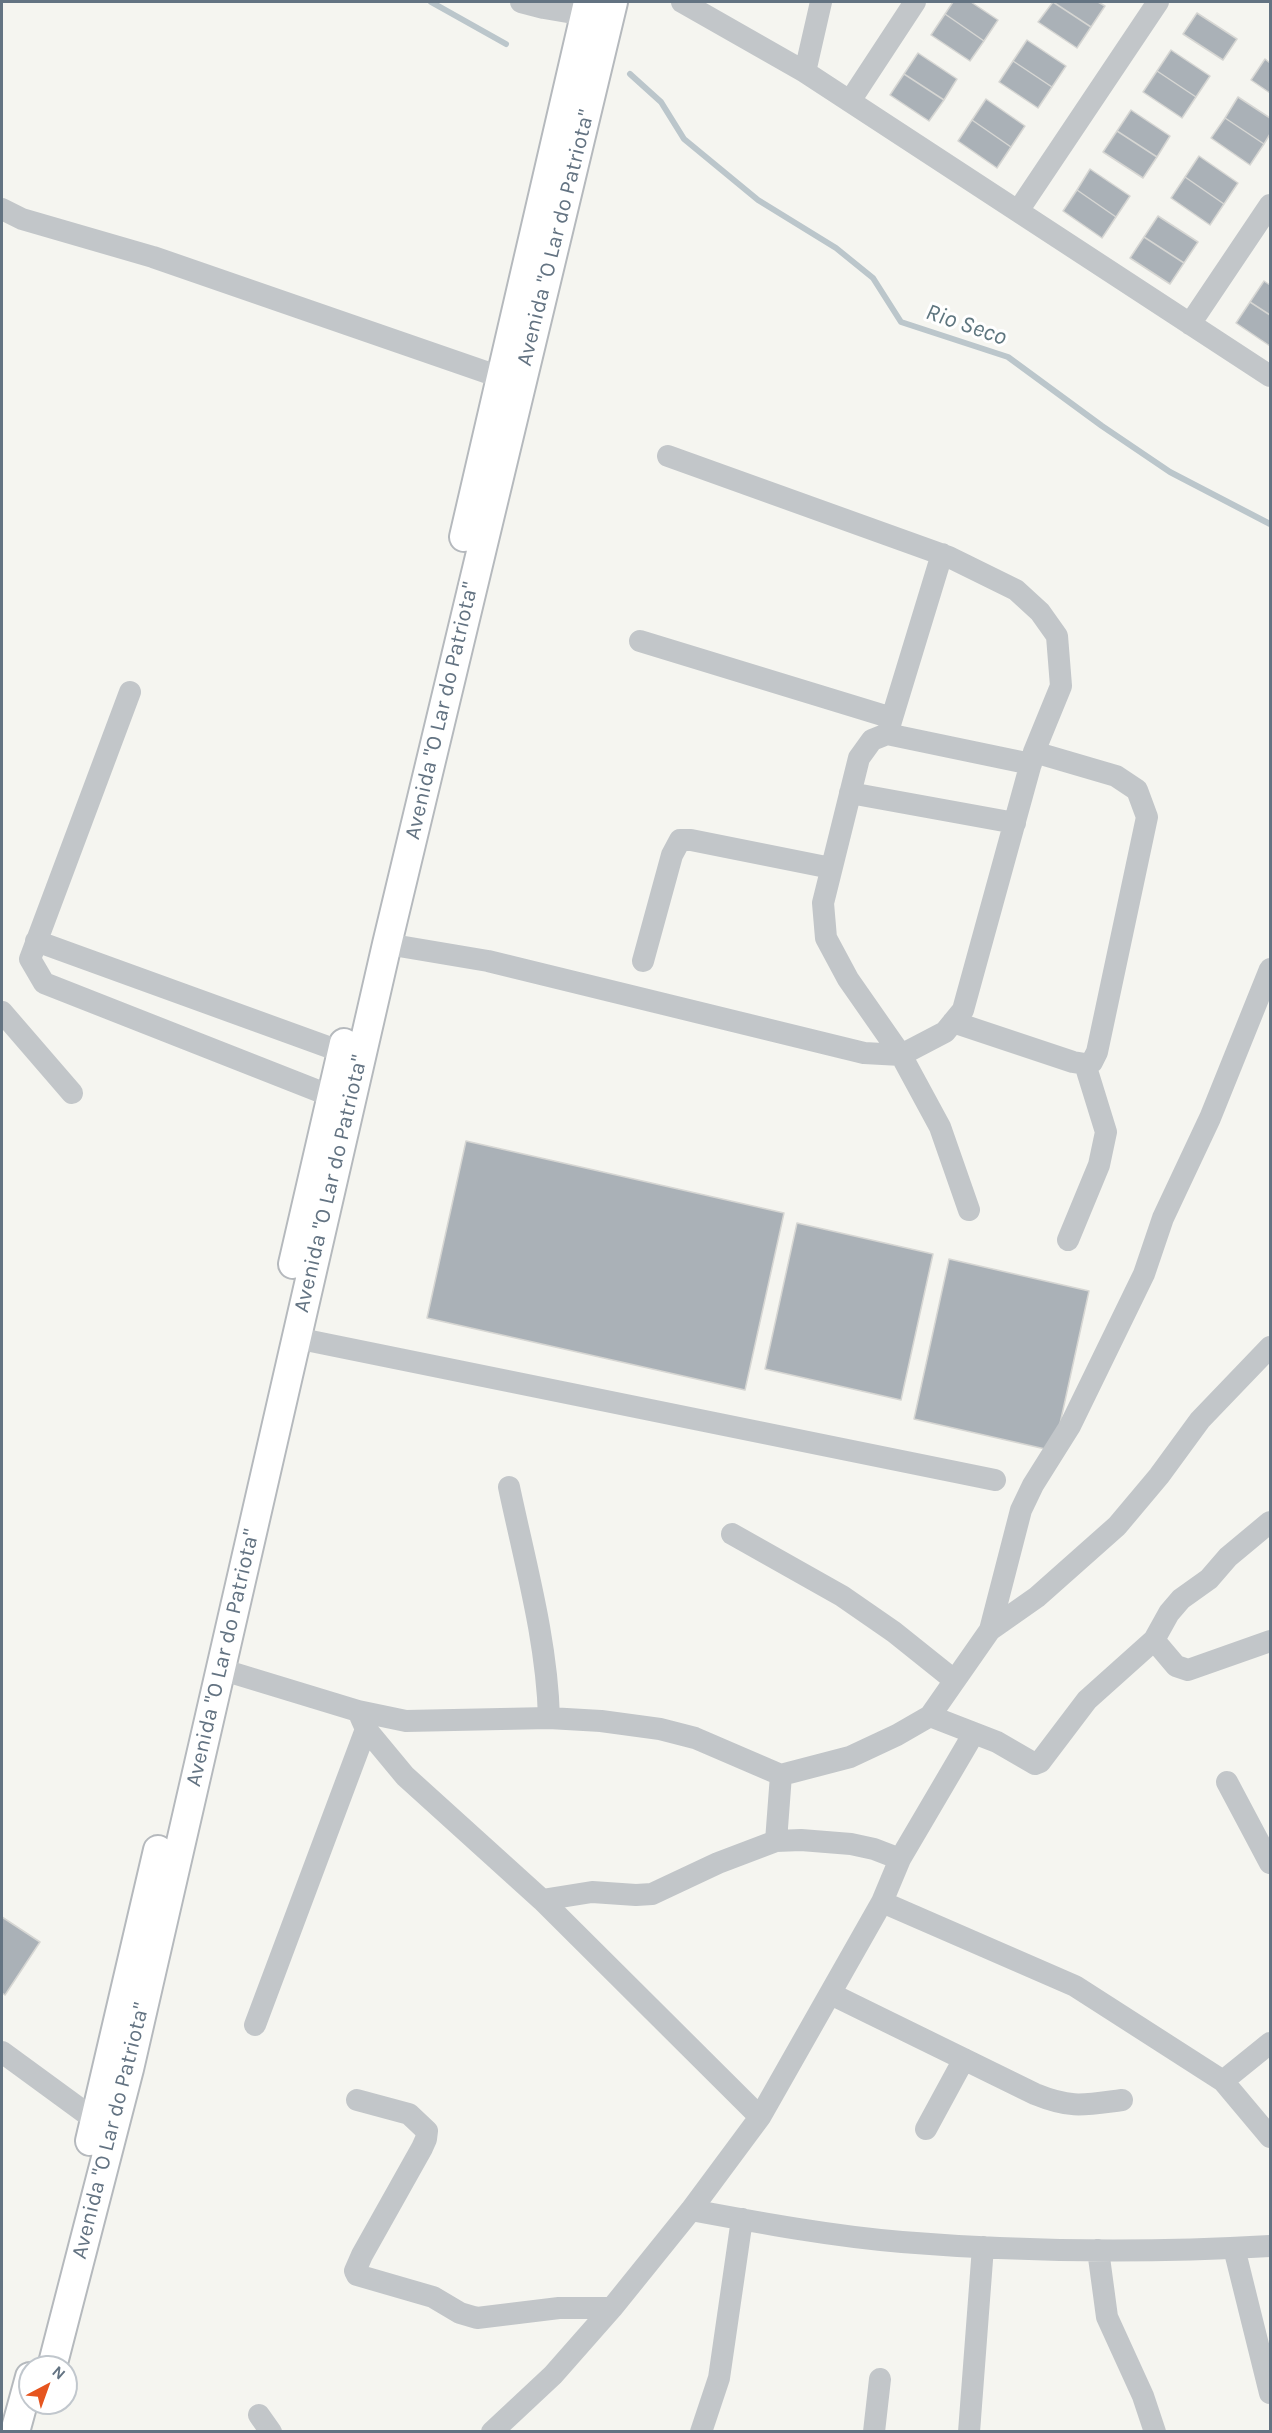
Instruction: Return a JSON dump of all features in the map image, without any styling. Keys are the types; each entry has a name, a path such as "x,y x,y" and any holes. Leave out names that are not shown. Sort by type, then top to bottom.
{"main road":[{"name":"Avenida \"O Lar do Patriota\"","path":"55,2355 129,2069 387,944 580,86 589,22 613,2"},
{"name":"Avenida \"O Lar do Patriota\"","path":"36,2355 95,2120 331,1096 413,766 500,377 580,86"},
{"path":"15,2432 20,2415"},
{"path":"35,2432 39,2415"}],"street":[{"path":"521,2 589,22"},
{"path":"682,2 805,72 1270,376"},
{"path":"805,72 821,2"},
{"path":"850,101 915,2"},
{"path":"1018,211 1158,2"},
{"path":"1190,324 1270,205"},
{"path":"2,209 22,219 153,257 500,377"},
{"path":"387,944 488,961 864,1053 901,1055 945,1032 963,1010 1033,758 1061,686 1057,636 1040,612 1016,590 942,554 668,456"},
{"path":"942,554 889,726 872,740 859,758 823,903 826,938 848,980 901,1055 940,1127 969,1210"},
{"path":"640,641 889,726 1116,776 1137,790 1147,818 1097,1052 1092,1062 1085,1064 953,1022"},
{"path":"130,692 30,959 44,983 331,1096"},
{"path":"850,792 1015,823"},
{"path":"643,961 672,855 680,840 691,840 831,868"},
{"path":"36,941 342,1052"},
{"path":"990,1630 1021,1510 1033,1485 1070,1426 1144,1274 1163,1218 1210,1118 1270,969"},
{"path":"2,1012 72,1094"},
{"path":"1068,1240 1099,1165 1106,1132 1085,1064"},
{"path":"296,1338 995,1480"},
{"path":"220,1669 362,1720 549,1718 601,1721 660,1729 695,1738 781,1775 850,1758 930,1716 990,1630 1037,1598 1117,1526 1159,1476 1200,1420 1270,1347"},
{"path":"510,1487 543,1649 548,1679 549,1718"},
{"path":"930,1716 997,1742 1035,1764 1040,1761 1087,1700 1154,1640 1169,1613 1181,1599 1209,1579 1228,1557 1270,1522"},
{"path":"732,1534 842,1596 894,1632 954,1680"},
{"path":"1154,1640 1176,1666 1188,1670 1270,1641"},
{"path":"362,1720 405,1776 543,1900 760,2117"},
{"path":"255,2025 362,1720"},
{"path":"492,2432 553,2375 612,2308 691,2210 760,2117 882,1902 900,1859 974,1733"},
{"path":"776,1841 781,1775"},
{"path":"1227,1782 1270,1863"},
{"path":"543,1900 592,1892 652,1894 718,1863 776,1841 801,1840 851,1844 874,1849 900,1859"},
{"path":"882,1902 1075,1986 1223,2081 1270,2137"},
{"path":"831,1994 964,2060 1060,2104 1081,2106 1122,2100"},
{"path":"1223,2081 1270,2043"},
{"path":"2,2052 95,2120"},
{"path":"926,2129 964,2060"},
{"path":"357,2100 409,2114 427,2131 422,2148 355,2271 357,2275 433,2297 468,2317 477,2318 558,2308 612,2308"},
{"path":"691,2210 806,2231 983,2247 1098,2250 1270,2246"},
{"path":"701,2432 719,2378 742,2219"},
{"path":"969,2432 983,2247"},
{"path":"1234,2248 1270,2393"},
{"path":"1098,2250 1107,2316 1143,2396 1155,2432"},
{"path":"874,2432 879,2379"}],"building":[{"path":"953,2 971,2 998,20 984,41 945,14"},
{"path":"1053,2 1098,2 1105,6 1091,27"},
{"path":"1053,2 1091,27 1077,48 1038,22"},
{"path":"1197,13 1237,39 1223,60 1183,34"},
{"path":"945,14 984,41 970,61 931,35"},
{"path":"1027,40 1066,66 1052,87 1013,61"},
{"path":"1171,50 1210,76 1196,97 1157,71"},
{"path":"918,53 957,79 944,100 904,74"},
{"path":"1265,59 1270,63 1270,93 1251,80"},
{"path":"1013,61 1052,87 1038,108 999,82"},
{"path":"1157,71 1196,97 1182,118 1143,92"},
{"path":"904,74 944,100 929,121 890,95"},
{"path":"1238,97 1270,118 1270,134 1264,144 1225,118"},
{"path":"986,99 1025,126 1011,147 972,120"},
{"path":"1131,110 1170,136 1157,157 1117,131"},
{"path":"1225,118 1264,144 1250,165 1211,138"},
{"path":"972,120 1011,147 997,168 958,141"},
{"path":"1117,131 1157,157 1143,178 1103,152"},
{"path":"1199,156 1238,183 1224,204 1185,177"},
{"path":"1090,169 1130,196 1116,217 1077,190"},
{"path":"1185,177 1224,204 1210,225 1171,198"},
{"path":"1077,190 1116,217 1102,238 1063,211"},
{"path":"1158,216 1198,242 1184,263 1144,237"},
{"path":"1144,237 1184,263 1170,284 1130,258"},
{"path":"1264,281 1270,285 1270,315 1250,302"},
{"path":"1250,302 1270,315 1270,346 1236,323"},
{"path":"466,1141 784,1213 745,1390 427,1318"},
{"path":"797,1223 933,1254 901,1400 765,1369"},
{"path":"949,1259 1089,1291 1054,1451 914,1419"},
{"path":"2,1917 40,1942 5,1995 2,1993"}],"waterway":[{"name":"Rio Seco","path":"431,2 506,44"},
{"name":"Rio Seco","path":"630,74 661,102 684,139 758,200 836,248 873,278 901,322 1008,357 1102,426 1170,472 1270,524"}]}
